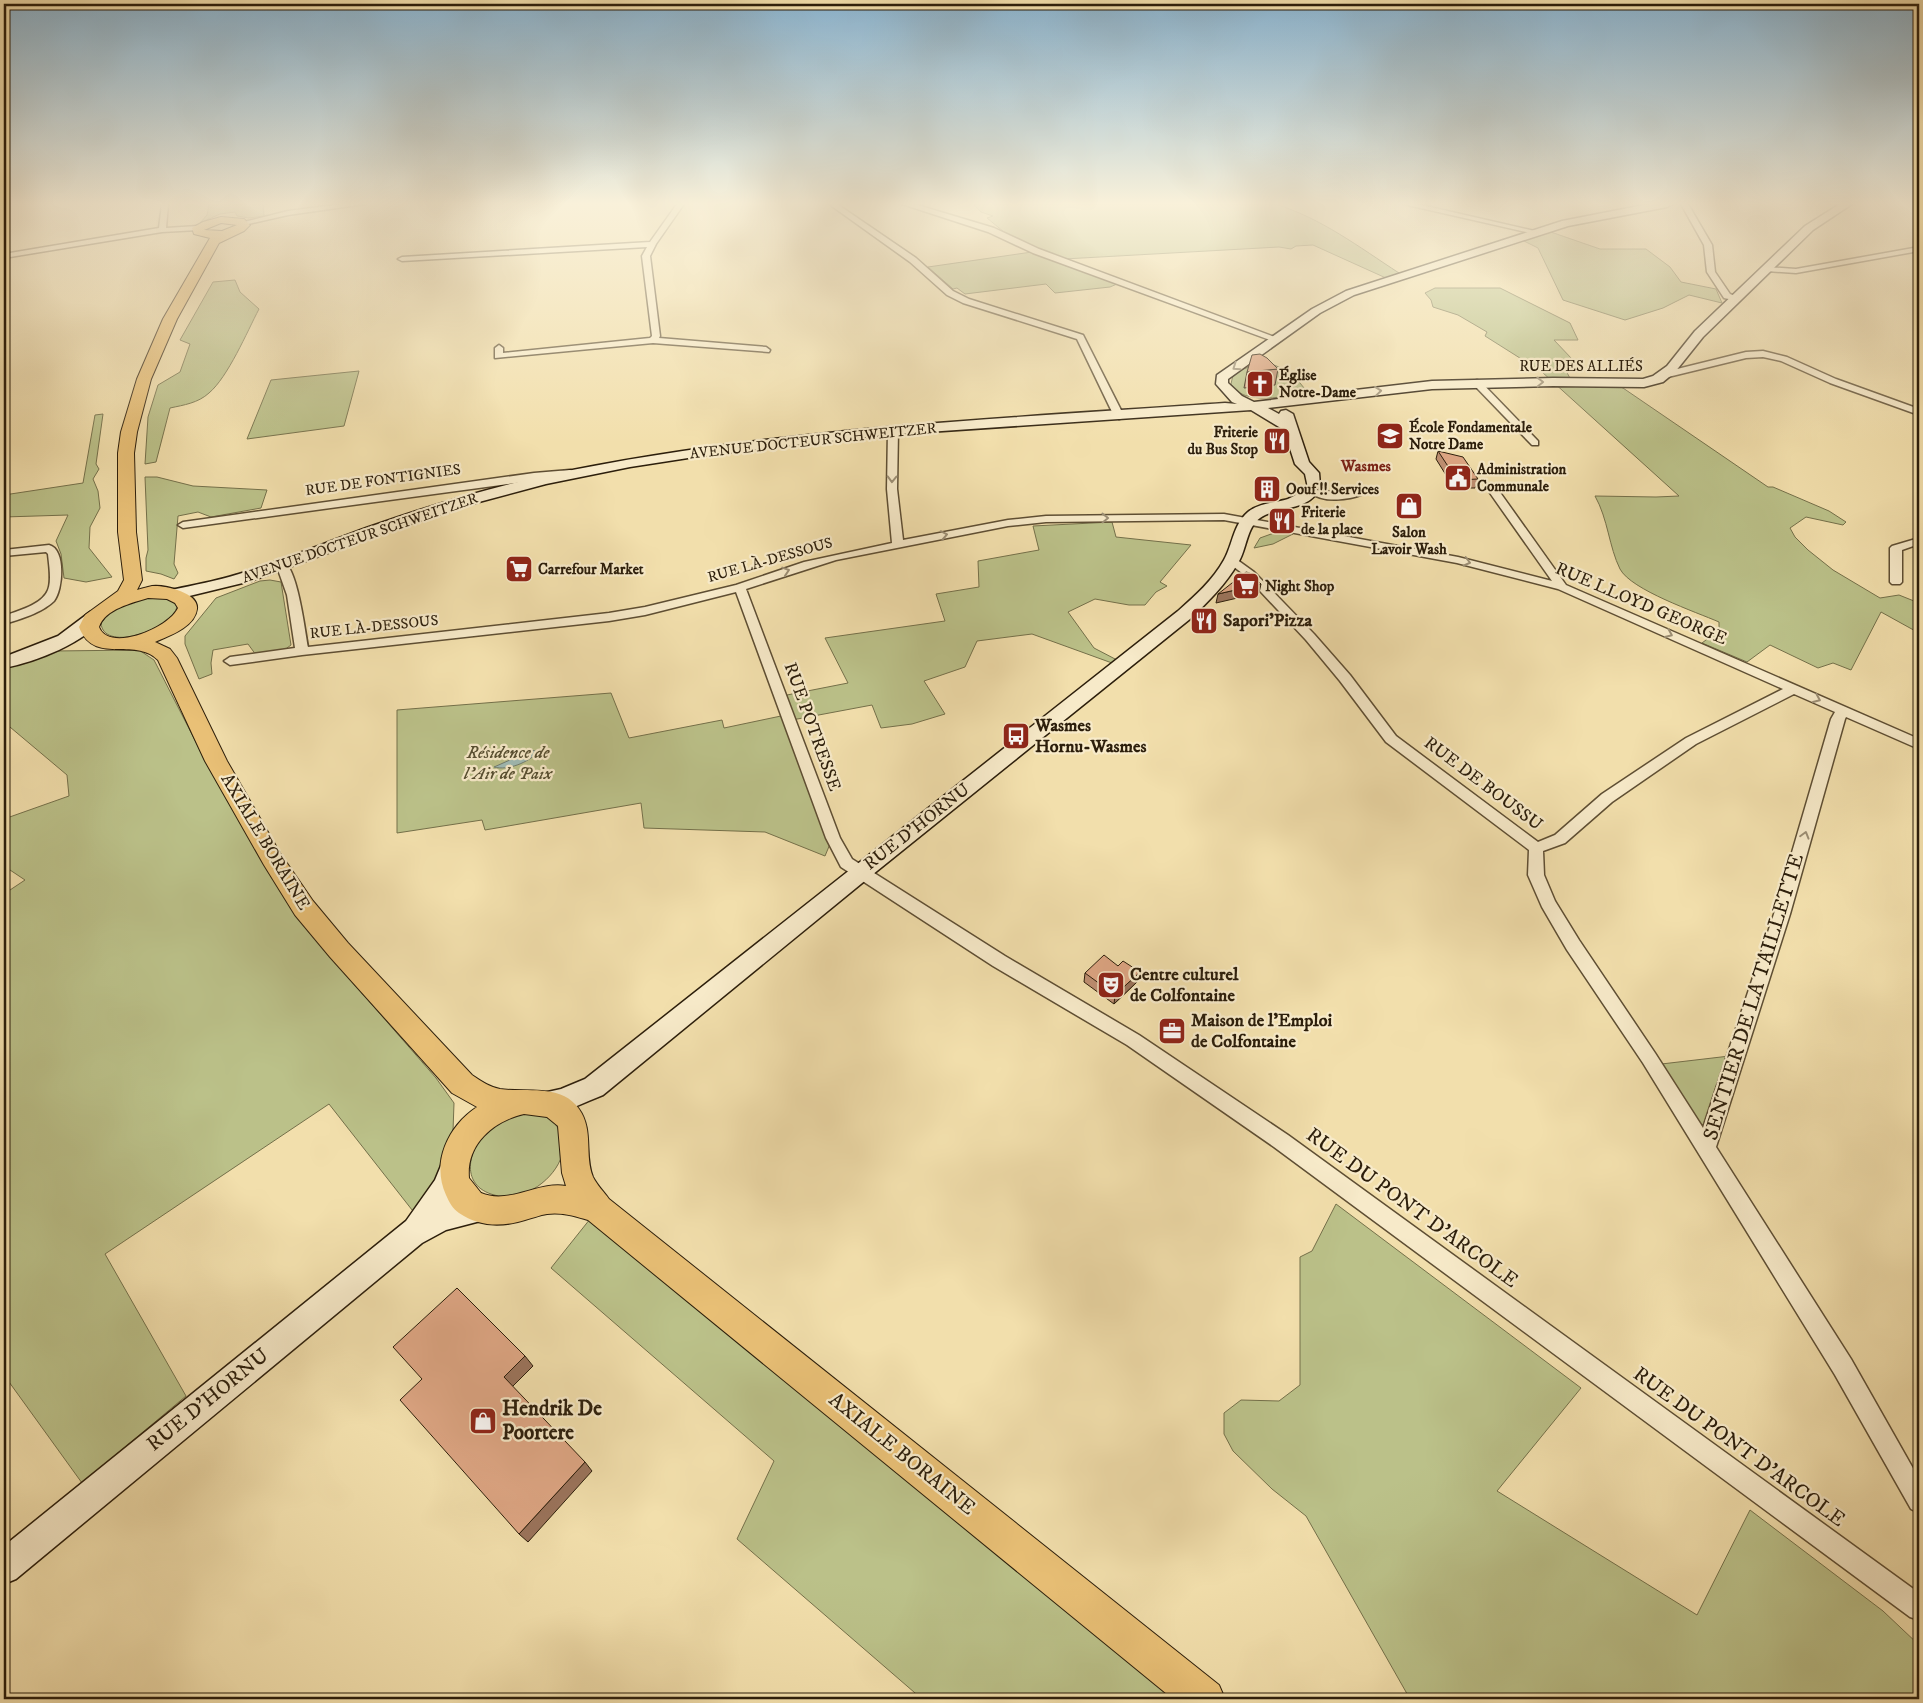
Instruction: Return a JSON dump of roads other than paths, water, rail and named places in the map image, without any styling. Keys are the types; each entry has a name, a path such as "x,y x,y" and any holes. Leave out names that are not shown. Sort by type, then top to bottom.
{"main road":[{"path":"167,658 154,647 100,641 93,637 89,631 90,624 103,610 125,594 133,580 127,532 125,493 126,453 129,432 144,379 155,349 187,283"},
{"path":"133,580 140,587 152,592 177,594 185,599 187,606 168,636 167,658"},
{"path":"103,610 124,599 152,592"},
{"path":"118,643 154,636 180,619"},
{"name":"AXIALE BORAINE","path":"167,658 216,761 272,860 304,908 338,950 462,1084 478,1096 488,1100 529,1103 557,1108 563,1112 568,1117 575,1143 582,1187 598,1209 1205,1699"},
{"path":"462,1084 467,1102 467,1121 458,1152 454,1179 459,1192 469,1202 482,1209"},
{"path":"458,1152 477,1124 495,1111 529,1103"},
{"name":"AXIALE BORAINE","path":"526,1206 543,1197 557,1185 568,1171 575,1143"},
{"name":"AXIALE BORAINE","path":"482,1209 496,1211 526,1206 549,1199 568,1200 598,1209"}],"street":[{"path":"649,283 654,338"},
{"path":"939,283 950,293 966,301 1080,337 1119,416"},
{"path":"1125,283 1276,339"},
{"path":"1291,428 1267,412 1245,403 1228,391 1222,384 1222,378 1316,311 1350,293 1379,283"},
{"path":"1719,283 1727,296 1735,299"},
{"name":"RUE DES ALLIÉS","path":"1277,402 1432,386 1563,382 1633,384 1651,381 1664,375 1671,369 1699,334 1751,283"},
{"path":"499,348 498,356 641,342 654,338 766,350"},
{"path":"1664,375 1746,355 1763,354 1784,359 1832,381 1919,412"},
{"path":"1477,384 1535,443"},
{"path":"1247,522 1264,508 1274,505 1286,505 1302,500 1309,489 1298,471 1302,464 1285,410 1277,402"},
{"name":"AVENUE DOCTEUR SCHWEITZER","path":"216,588 373,531 452,505 538,482 710,450 893,430 1119,416 1225,407 1237,408 1245,403 1277,402"},
{"path":"893,430 892,489 898,545"},
{"name":"RUE DE FONTIGNIES","path":"183,525 534,476 588,472"},
{"path":"1495,493 1562,586"},
{"name":"RUE LÀ-DESSOUS","path":"230,661 302,651 609,617 645,611 740,586 808,564 1001,524 1046,519 1214,516 1247,522"},
{"name":"RUE LLOYD GEORGE","path":"1247,522 1458,560 1562,586 1919,744"},
{"name":"RUE D'HORNU","path":"594,1086 1184,615 1213,587 1232,561 1247,522"},
{"path":"1896,582 1896,548 1919,542"},
{"path":"4,554 50,548 54,554 55,589 48,599 35,608 4,620"},
{"name":"RUE DE BOUSSU","path":"1232,561 1250,574 1310,637 1345,678 1391,739 1536,848 1536,875 1548,903 1572,945 1649,1058 1706,1148"},
{"name":"RUE LÀ-DESSOUS","path":"282,564 293,595 302,651"},
{"name":"RUE POTRESSE","path":"740,586 840,853 846,863 859,873"},
{"path":"177,594 216,588"},
{"path":"180,619 197,600 216,588"},
{"path":"4,663 47,648 74,635 103,610"},
{"path":"47,648 73,644 118,643"},
{"path":"1536,848 1560,839 1607,798 1691,741 1794,688"},
{"name":"SENTIER DE LA TAILLETTE","path":"1843,710 1838,720 1779,923 1706,1148 1843,1367 1919,1501"},
{"name":"RUE DU PONT D'ARCOLE","path":"859,873 999,961 1133,1040 1273,1136 1919,1608"},
{"path":"529,1103 562,1100 594,1086"},
{"path":"575,1143 580,1110 594,1086"},
{"path":"412,1232 431,1211 450,1181 458,1152"},
{"path":"412,1232 440,1217 458,1211 482,1209"},
{"name":"RUE D'HORNU","path":"6,1570 412,1232"}],"water":[{"path":"529,749 538,752 518,765 506,768 494,767 519,756"}],"place":[{"name":"Église Notre-Dame","path":"1260,384"},
{"name":"École Fondamentale Notre Dame","path":"1390,436"},
{"name":"Friterie du Bus Stop","path":"1277,441"},
{"name":"Administration Communale","path":"1458,478"},
{"name":"Oouf !! Services","path":"1267,489"},
{"name":"Salon Lavoir Wash","path":"1409,506"},
{"name":"Friterie de la place","path":"1282,521"},
{"name":"Carrefour Market","path":"519,569"},
{"name":"Night Shop","path":"1246,586"},
{"name":"Sapori’Pizza","path":"1204,621"},
{"name":"Wasmes Hornu-Wasmes","path":"1016,736"},
{"name":"Centre culturel de Colfontaine","path":"1111,985"},
{"name":"Maison de l'Emploi de Colfontaine","path":"1172,1031"},
{"name":"Hendrik De Poortere","path":"483,1421"}],"district":[{"name":"Wasmes","path":"1366,466"}],"park label":[{"name":"Résidence de l'Air de Paix","path":"508,763"}]}
